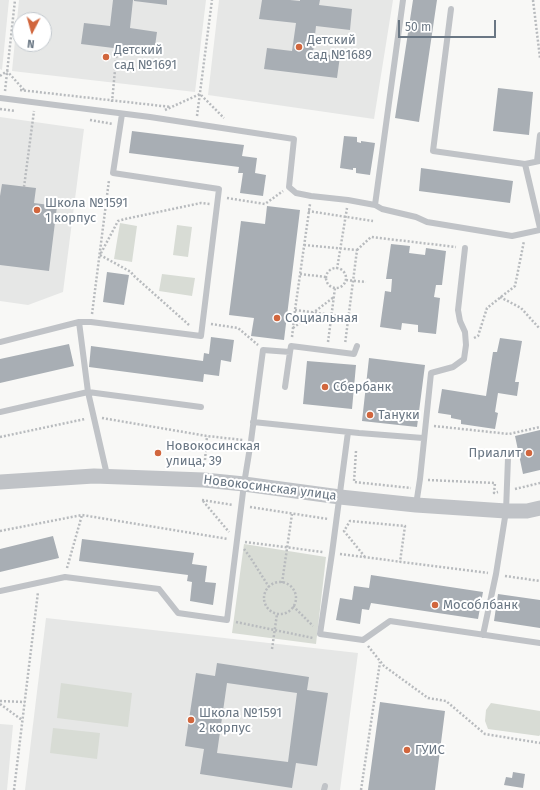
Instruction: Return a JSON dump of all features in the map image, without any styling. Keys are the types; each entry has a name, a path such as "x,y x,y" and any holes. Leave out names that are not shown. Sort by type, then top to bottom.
{"street":[{"name":"Новокосинская улица","path":"0,482 94,476 204,480 416,505 506,511 527,511 540,508"}],"lane":[{"path":"375,205 403,0"},
{"path":"451,9 433,151 525,164 539,161 540,135"},
{"path":"2,99 150,117 294,139 289,187 296,193 375,205 382,209 427,222 512,236 540,229 525,164"},
{"path":"0,342 79,322 91,322 201,336 219,189 113,173 122,114"},
{"path":"416,505 431,373 453,367 464,359 466,345 465,332 460,321 458,310 465,248"},
{"path":"79,322 88,392 107,476"},
{"path":"0,591 65,576 159,589 178,614 227,620 236,540 263,350 327,350 354,354 357,346"},
{"path":"285,387 290,349"},
{"path":"0,412 88,392 201,407"},
{"path":"253,422 424,438"},
{"path":"348,432 320,634 363,640 390,621 540,643"},
{"path":"484,635 506,511 508,458"}],"path":[{"path":"2,99 6,88 15,0"},
{"path":"196,124 212,0"},
{"path":"533,0 540,58"},
{"path":"110,112 118,49"},
{"path":"0,76 7,71"},
{"path":"7,71 34,103"},
{"path":"0,88 12,89"},
{"path":"18,90 171,107"},
{"path":"150,117 200,94"},
{"path":"200,94 234,129"},
{"path":"24,187 34,113"},
{"path":"86,120 120,125"},
{"path":"91,322 109,178"},
{"path":"218,196 265,204 289,187"},
{"path":"290,349 311,196"},
{"path":"337,269 348,200"},
{"path":"100,255 118,221 201,203 217,205"},
{"path":"308,211 373,221"},
{"path":"466,345 478,336 487,308 515,286 525,233"},
{"path":"344,352 358,250 371,237 465,248"},
{"path":"304,245 358,250"},
{"path":"100,255 131,272 201,336"},
{"path":"337,269 344,272 346,280 342,286 335,288 328,284 326,277 330,270 337,269"},
{"path":"300,274 326,277"},
{"path":"346,280 366,282"},
{"path":"327,350 335,288"},
{"path":"293,328 334,297"},
{"path":"500,297 521,308 540,329"},
{"path":"295,310 348,317"},
{"path":"203,323 238,328 263,350"},
{"path":"0,437 94,417 207,436 251,441"},
{"path":"425,425 508,434 540,427"},
{"path":"358,433 354,482 418,488"},
{"path":"205,460 207,436"},
{"path":"420,479 495,483 494,493 540,483"},
{"path":"236,540 202,500 337,520"},
{"path":"282,582 292,514"},
{"path":"65,576 82,515"},
{"path":"0,531 82,515 236,540 540,581"},
{"path":"365,558 344,531 350,521 405,526 400,562"},
{"path":"245,550 269,587"},
{"path":"14,790 39,582"},
{"path":"282,582 293,589 295,601 289,611 283,614 277,614 271,612 267,607 264,602 264,596 269,587 276,583 282,582"},
{"path":"293,606 312,626"},
{"path":"272,649 277,614"},
{"path":"227,620 318,639 324,634"},
{"path":"363,640 384,666 428,698 446,701 485,734 540,743"},
{"path":"360,790 380,661"},
{"path":"0,701 24,702"},
{"path":"0,704 22,720"}],"shaded area":[{"path":"0,0 9,0 2,70 0,69"},
{"name":"Детский сад №1691","path":"19,0 206,0 195,92 12,71 14,52 52,52 52,12 18,12"},
{"name":"Детский сад №1689","path":"219,0 393,0 374,119 208,95"},
{"name":"Школа №1591 1 корпус","path":"0,117 84,129 63,292 28,305 0,301"},
{"path":"120,223 137,226 132,262 114,259"},
{"path":"177,225 192,227 188,257 173,255"},
{"path":"162,274 195,278 192,296 159,291"},
{"path":"244,544 326,557 316,644 232,633"},
{"name":"Школа №1591 2 корпус","path":"46,618 358,653 340,790 25,790"},
{"path":"61,683 132,693 128,727 57,718"},
{"path":"491,703 540,711 540,735 488,729 485,721 486,710"},
{"path":"0,724 13,725 7,790 0,790"},
{"path":"53,728 100,733 97,759 50,753"}],"building":[{"path":"113,0 133,0 130,28 157,32 154,53 81,44 84,23 110,26"},
{"path":"167,0 167,5 134,1"},
{"path":"262,0 320,0 319,5 352,9 350,30 316,26 313,53 340,56 337,78 264,69 267,48 292,51 296,23 259,19"},
{"path":"413,0 437,0 419,122 395,118"},
{"path":"498,88 533,92 529,135 493,131"},
{"path":"132,131 244,145 242,156 257,158 255,173 266,175 263,196 240,193 243,173 238,173 239,167 129,153"},
{"path":"344,136 357,137 357,142 361,143 361,141 375,143 370,175 356,173 356,168 353,168 353,170 340,168"},
{"path":"421,168 513,181 510,203 419,191"},
{"path":"2,184 36,188 34,203 57,206 49,271 0,265 0,196"},
{"path":"267,206 300,210 284,340 251,336 254,318 229,315 241,221 265,224"},
{"path":"391,244 410,246 409,253 425,255 426,248 446,251 442,285 436,285 434,297 440,298 436,334 418,332 418,325 402,323 401,330 380,327 385,291 391,292 392,279 386,279"},
{"path":"107,272 129,275 124,305 103,302"},
{"path":"211,337 234,340 231,362 221,360 219,376 204,374 203,382 89,367 91,346 203,361 204,353 209,354"},
{"path":"500,338 522,341 515,382 519,382 517,396 498,393 495,412 498,413 495,429 461,424 461,420 451,418 451,415 438,413 442,389 486,396 493,352 497,352"},
{"path":"69,344 74,366 0,383 0,359"},
{"path":"369,358 425,365 417,427 362,421"},
{"path":"307,361 356,365 352,409 303,404"},
{"name":"Приалит","path":"540,430 540,470 523,474 515,436"},
{"path":"53,536 59,558 0,572 0,549"},
{"path":"82,539 194,553 192,564 207,566 205,582 216,583 213,605 190,601 192,582 187,581 188,575 79,561"},
{"path":"371,575 483,592 478,619 371,603 369,610 362,609 360,624 336,620 340,598 352,600 354,586 369,588"},
{"path":"498,594 540,600 540,628 494,621"},
{"path":"217,663 309,677 307,690 328,693 317,766 296,763 292,788 200,774 204,749 185,746 196,673 215,676","holes":["227,683 297,693 288,762 217,753"]},
{"name":"ГУИС","path":"380,702 445,711 435,790 368,790"},
{"path":"513,772 525,774 523,788 504,785 506,777 512,778"}],"place":[{"name":"Детский сад №1689","path":"299,47"},
{"name":"Детский сад №1691","path":"106,57"},
{"name":"Школа №1591 1 корпус","path":"37,210"},
{"name":"Социальная","path":"277,318"},
{"name":"Сбербанк","path":"325,387"},
{"name":"Тануки","path":"370,415"},
{"name":"Новокосинская улица, 39","path":"158,453"},
{"name":"Приалит","path":"529,453"},
{"name":"Мособлбанк","path":"435,605"},
{"name":"Школа №1591 2 корпус","path":"191,720"},
{"name":"ГУИС","path":"407,750"}]}
